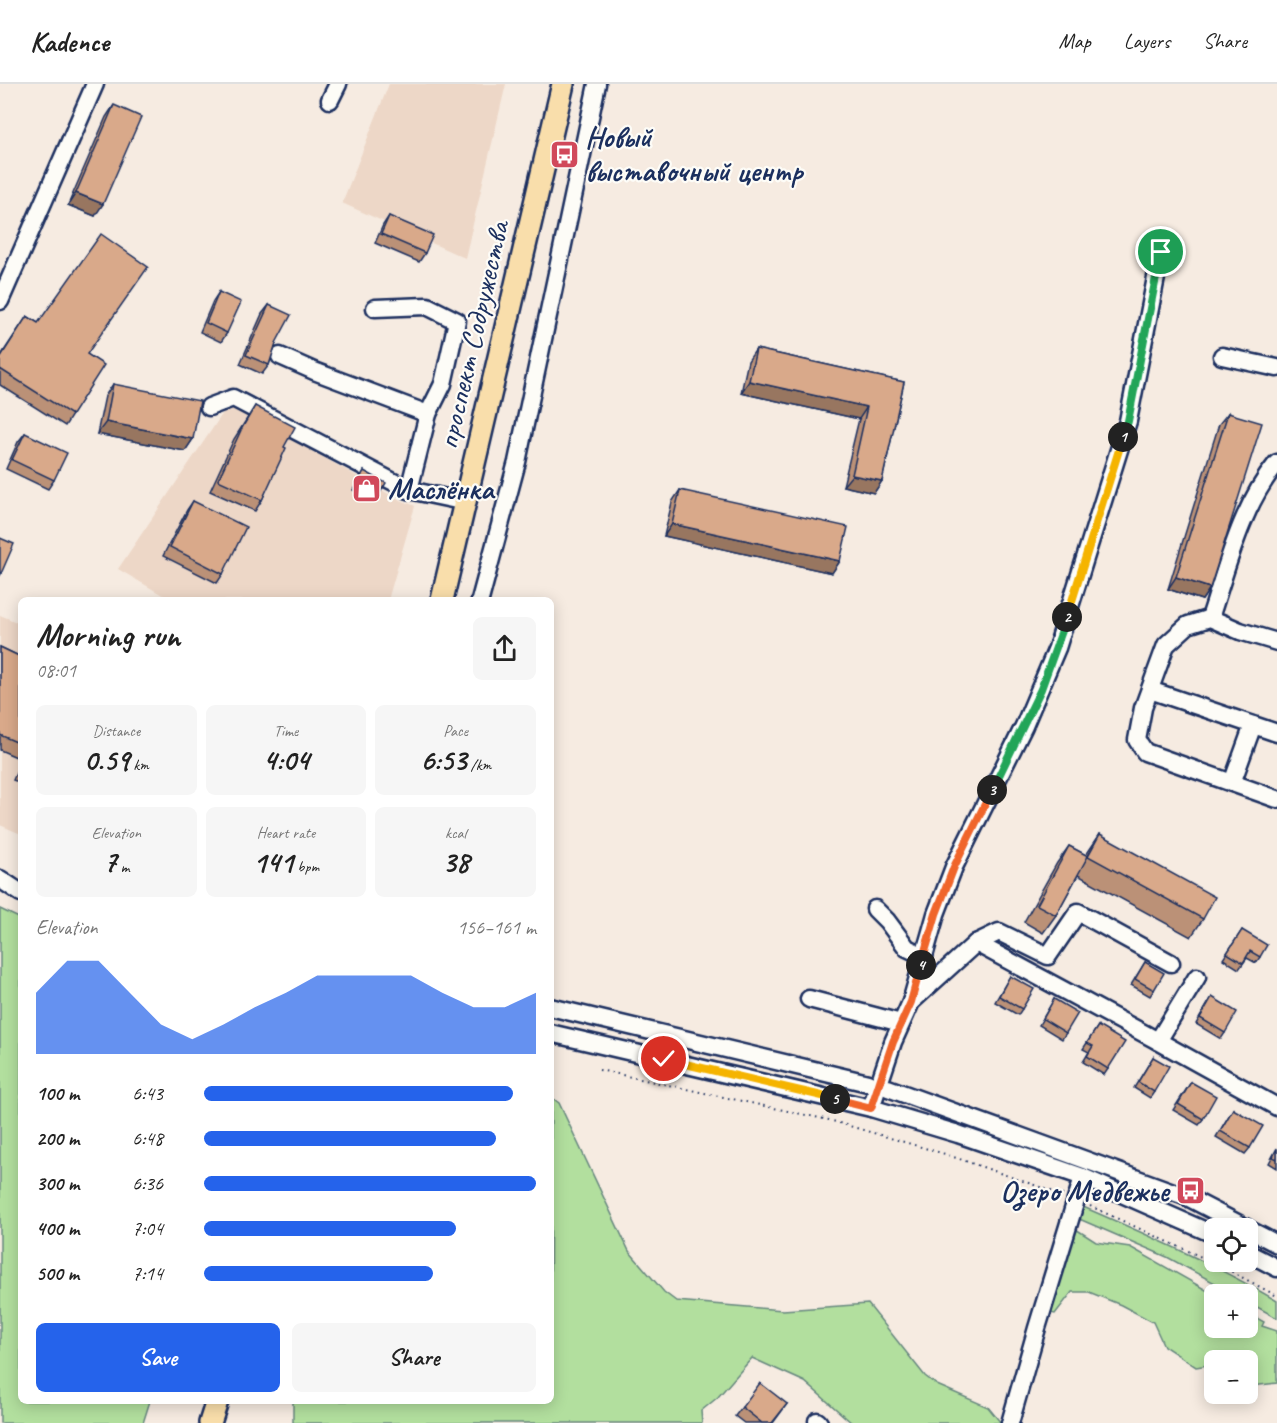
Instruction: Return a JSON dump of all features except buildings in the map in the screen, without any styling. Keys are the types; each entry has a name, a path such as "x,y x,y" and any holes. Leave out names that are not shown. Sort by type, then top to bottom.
{"main road":[{"name":"проспект Содружества","path":"443,597 563,84"},
{"path":"210,1423 216,1404"}],"street":[{"path":"0,301 95,84"},
{"path":"330,100 338,84"},
{"path":"481,597 517,462 597,84"},
{"path":"871,1108 901,1023 911,1002 936,914 954,867 1028,717 1057,648 1128,421 1161,252"},
{"path":"375,309 427,306 457,321 443,384 428,414 408,490"},
{"path":"280,356 428,414"},
{"path":"1222,356 1277,368"},
{"path":"209,407 233,398 408,490 466,502"},
{"path":"1210,618 1234,544 1250,505 1264,479 1277,463"},
{"path":"1277,642 1240,631 1210,618 1188,625 1166,645 1143,708 1137,740 1145,752 1277,799"},
{"path":"1150,690 1277,733"},
{"path":"1232,783 1253,725"},
{"path":"0,879 18,890"},
{"path":"875,909 907,948 924,956"},
{"path":"911,1002 976,943 999,932 1048,956 1078,912 1171,963"},
{"path":"976,943 1277,1107"},
{"path":"1158,1041 1197,977"},
{"path":"809,999 901,1023"},
{"path":"554,1008 868,1083"},
{"path":"554,1034 871,1108 996,1146 1083,1178 1204,1231"},
{"path":"888,1088 1187,1197 1226,1218"},
{"path":"1010,1423 1083,1178"},
{"path":"1258,1234 1277,1244"},
{"path":"1258,1258 1277,1268"}],"path":[{"path":"599,1070 829,1120 945,1154 1076,1200 1221,1266 1277,1296"}],"shaded area":[{"path":"389,84 506,84 465,258 342,203"},
{"path":"229,404 394,497 415,506 389,597 166,597 118,569"},
{"path":"0,615 18,623 18,833 0,825"}],"green space":[{"path":"0,909 18,918 18,1404 149,1404 143,1423 0,1423"},
{"path":"554,1099 559,1103 629,1251 664,1292 676,1301 783,1310 868,1304 925,1376 937,1385 988,1407 1001,1423 852,1423 805,1382 752,1358 718,1397 701,1411 702,1423 293,1423 293,1404 554,1404"},
{"path":"1081,1206 1204,1262 1204,1272 1224,1272 1247,1284 1217,1284 1167,1257 1077,1218"},
{"path":"1071,1226 1096,1242 1130,1247 1204,1289 1204,1338 1258,1338 1258,1319 1264,1322 1262,1326 1277,1331 1277,1383 1258,1385 1258,1350 1204,1350 1204,1366 1196,1367 1164,1346 1153,1322 1121,1305 1089,1292 1072,1292 1055,1314 1045,1312"},
{"path":"1258,1290 1277,1301 1277,1318 1258,1308"}],"place":[{"name":"Новый выставочный центр","path":"564,154"},
{"name":"Маслёнка","path":"367,489"},
{"name":"Озеро Медвежье","path":"1190,1191"}],"route":[{"path":"664,1059 871,1108 893,1042 911,1002 936,914 954,867 1024,726 1057,648 1128,421 1161,252"}]}
